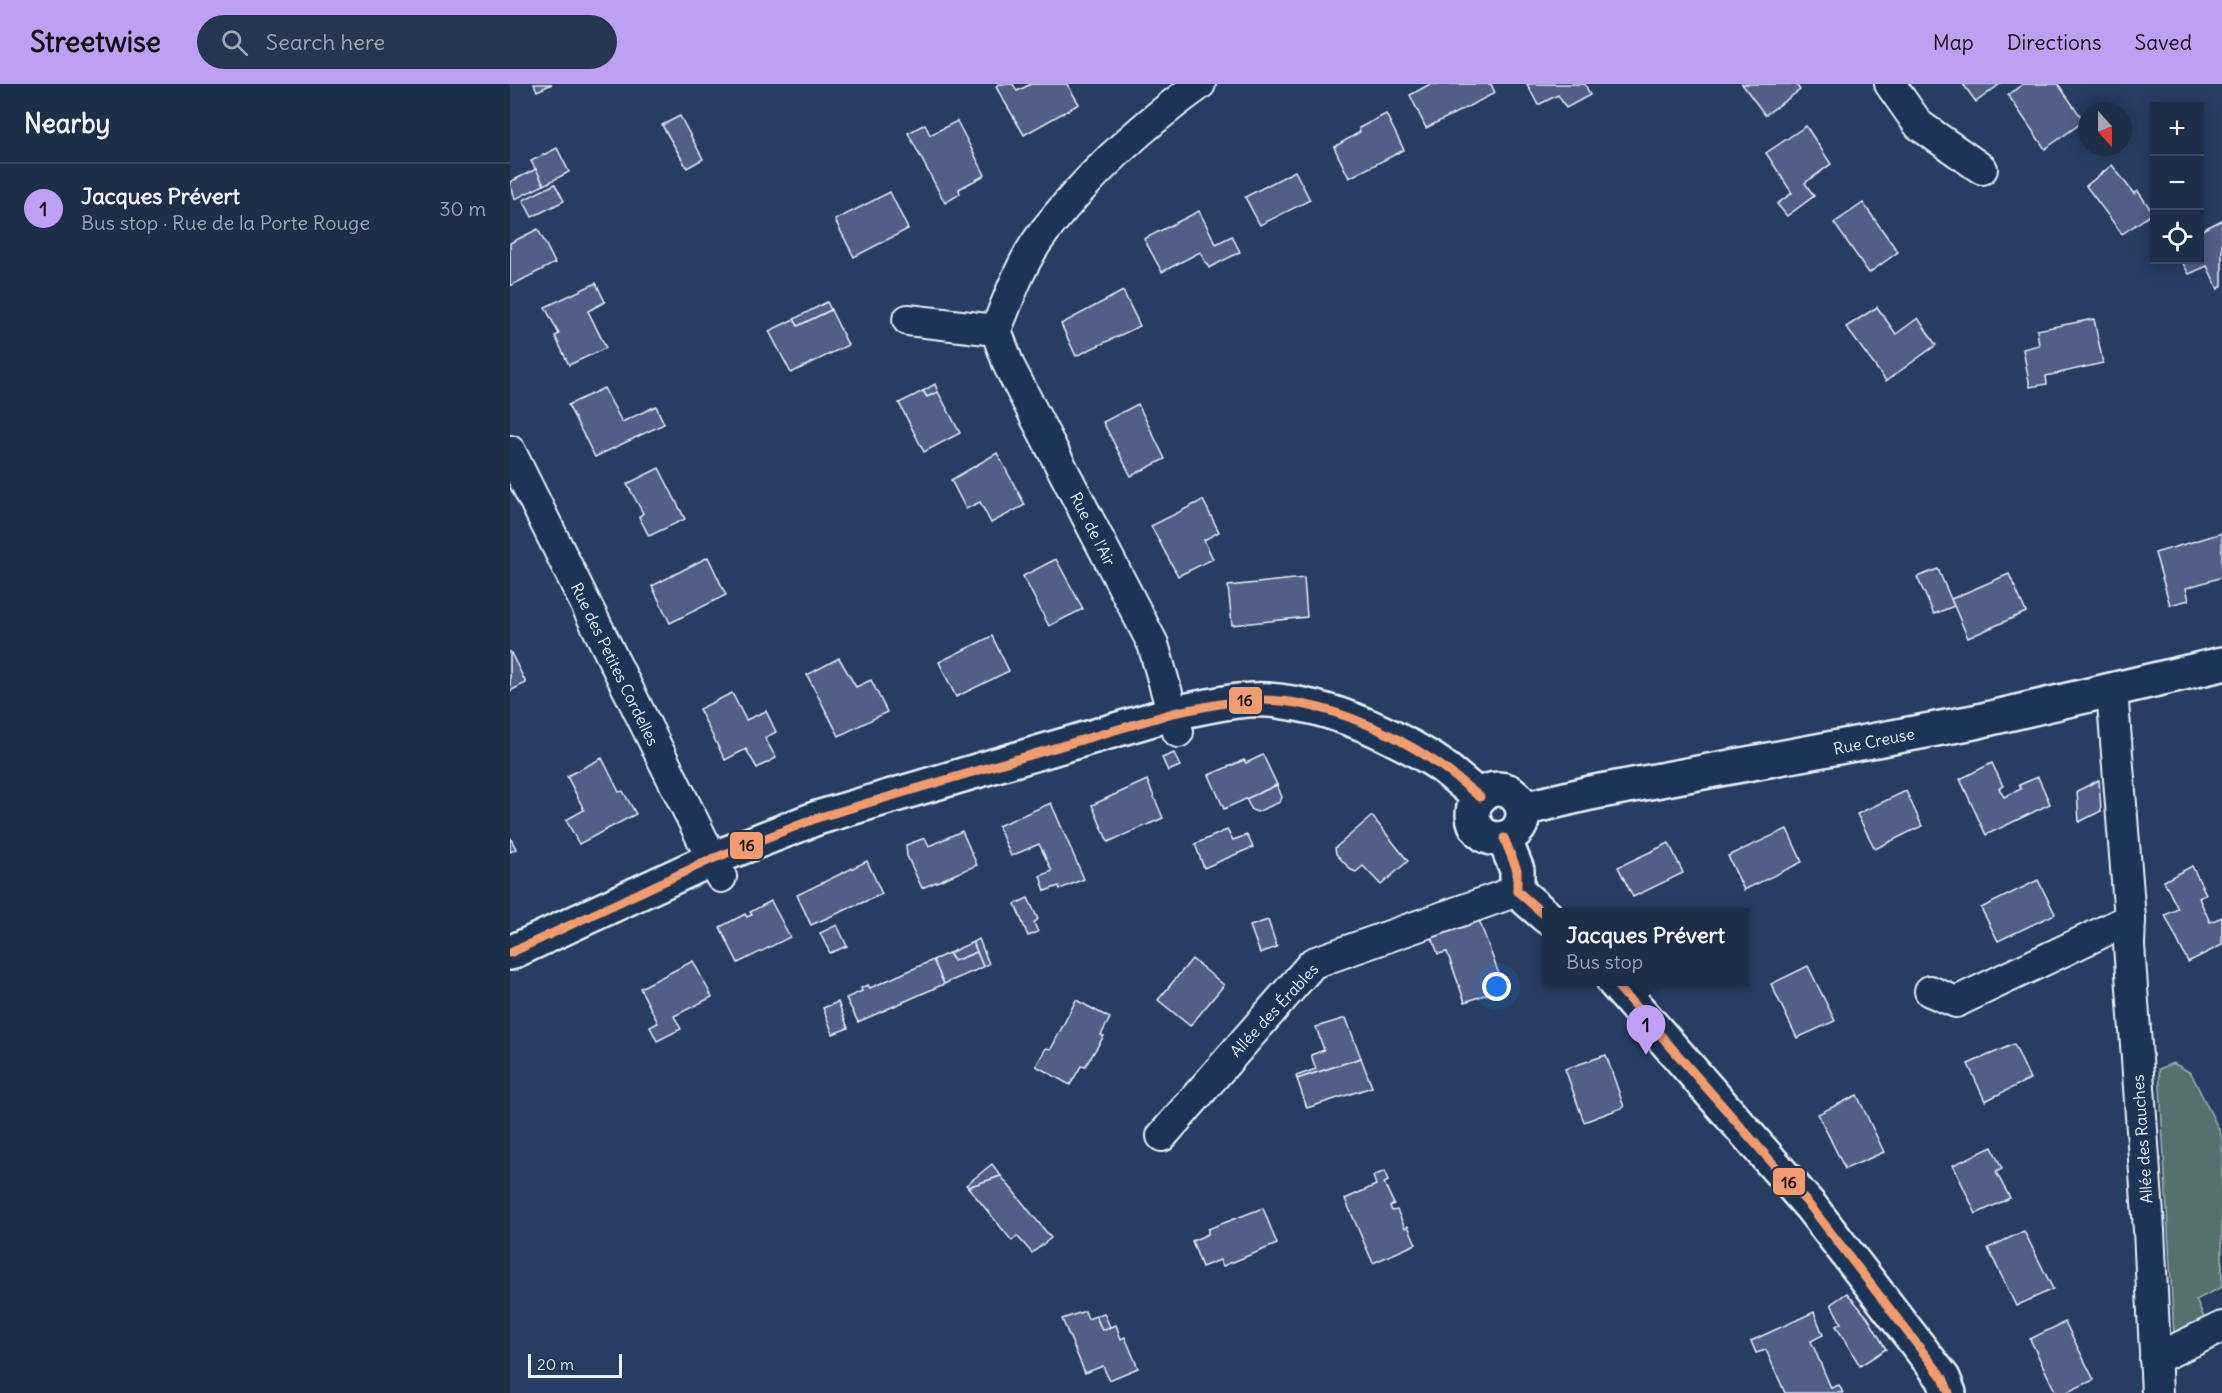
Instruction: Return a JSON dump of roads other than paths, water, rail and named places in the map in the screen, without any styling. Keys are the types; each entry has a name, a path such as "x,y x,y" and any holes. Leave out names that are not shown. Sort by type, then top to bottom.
{"street":[{"path":"908,320 996,330 1017,278 1043,233 1135,134 1200,84"},
{"path":"1890,84 1919,125 1982,169"},
{"name":"Rue de l'Air","path":"996,330 1009,366 1153,644 1176,722"},
{"name":"Rue des Petites Cordelles","path":"510,451 716,868"},
{"name":"Rue Creuse","path":"1523,809 1590,793 1974,722 2222,664"},
{"name":"Allée des Rauches","path":"2112,690 2130,920 2129,945 2157,1393"},
{"path":"510,953 716,868 817,818 1176,722 1234,701 1277,700 1327,711 1380,732 1434,760 1480,797"},
{"path":"1502,788 1516,795 1523,809 1521,824 1504,838 1489,837 1477,826 1473,811 1480,797 1494,789 1502,788"},
{"path":"1504,838 1517,870 1517,891 1542,913"},
{"name":"Allée des Érables","path":"1162,1136 1313,963 1517,891"},
{"path":"1930,991 1956,1002 2130,920"},
{"path":"1618,986 1811,1207 1943,1378 1949,1393"},
{"path":"2155,1359 2222,1327"}],"place":[{"name":"Jacques Prévert","path":"1646,1055"}]}
